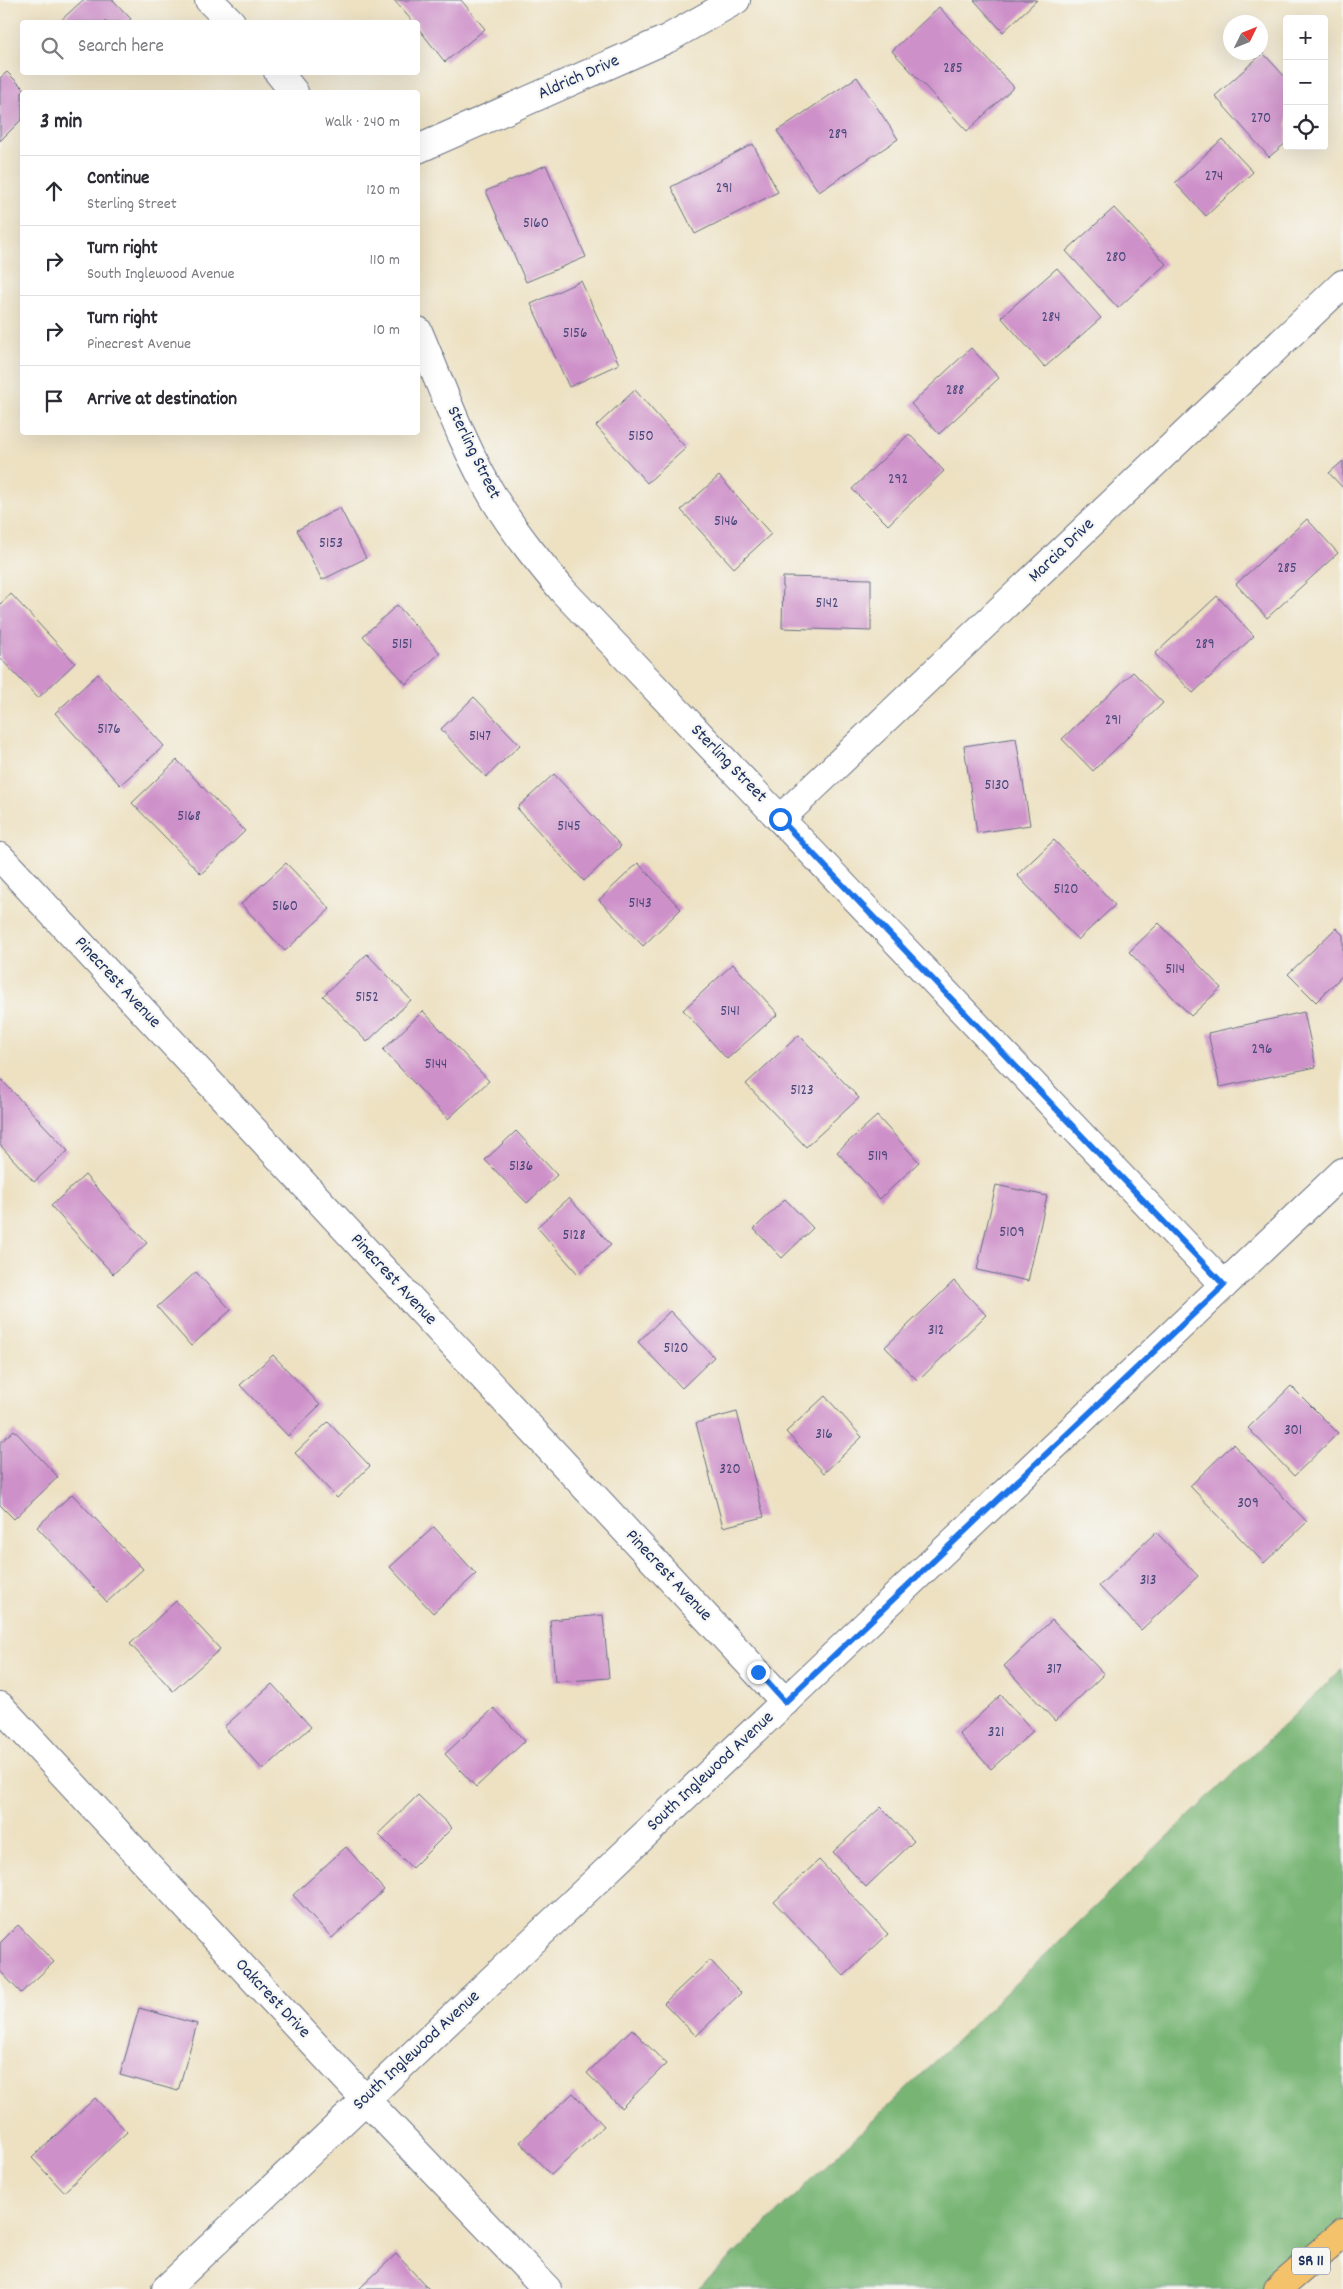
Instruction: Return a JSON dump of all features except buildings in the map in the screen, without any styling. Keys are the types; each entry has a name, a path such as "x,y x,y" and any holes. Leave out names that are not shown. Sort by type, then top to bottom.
{"highway":[{"name":"SR 11","path":"1278,2289 1343,2233"}],"street":[{"path":"209,0 229,20"},
{"name":"Aldrich Drive","path":"420,148 667,39 736,0"},
{"path":"280,75 292,90"},
{"name":"Marcia Drive","path":"780,819 1343,284"},
{"name":"Sterling Street","path":"420,336 475,462 515,531 563,591 1224,1285"},
{"name":"Pinecrest Avenue","path":"0,857 785,1702"},
{"name":"South Inglewood Avenue","path":"166,2289 1343,1172"},
{"name":"Oakcrest Drive","path":"0,1706 366,2100 548,2289"}],"green space":[{"path":"1343,1668 1343,2233 1278,2289 698,2289"}],"route":[{"path":"758,1672 785,1702 1224,1285 780,819"}]}
